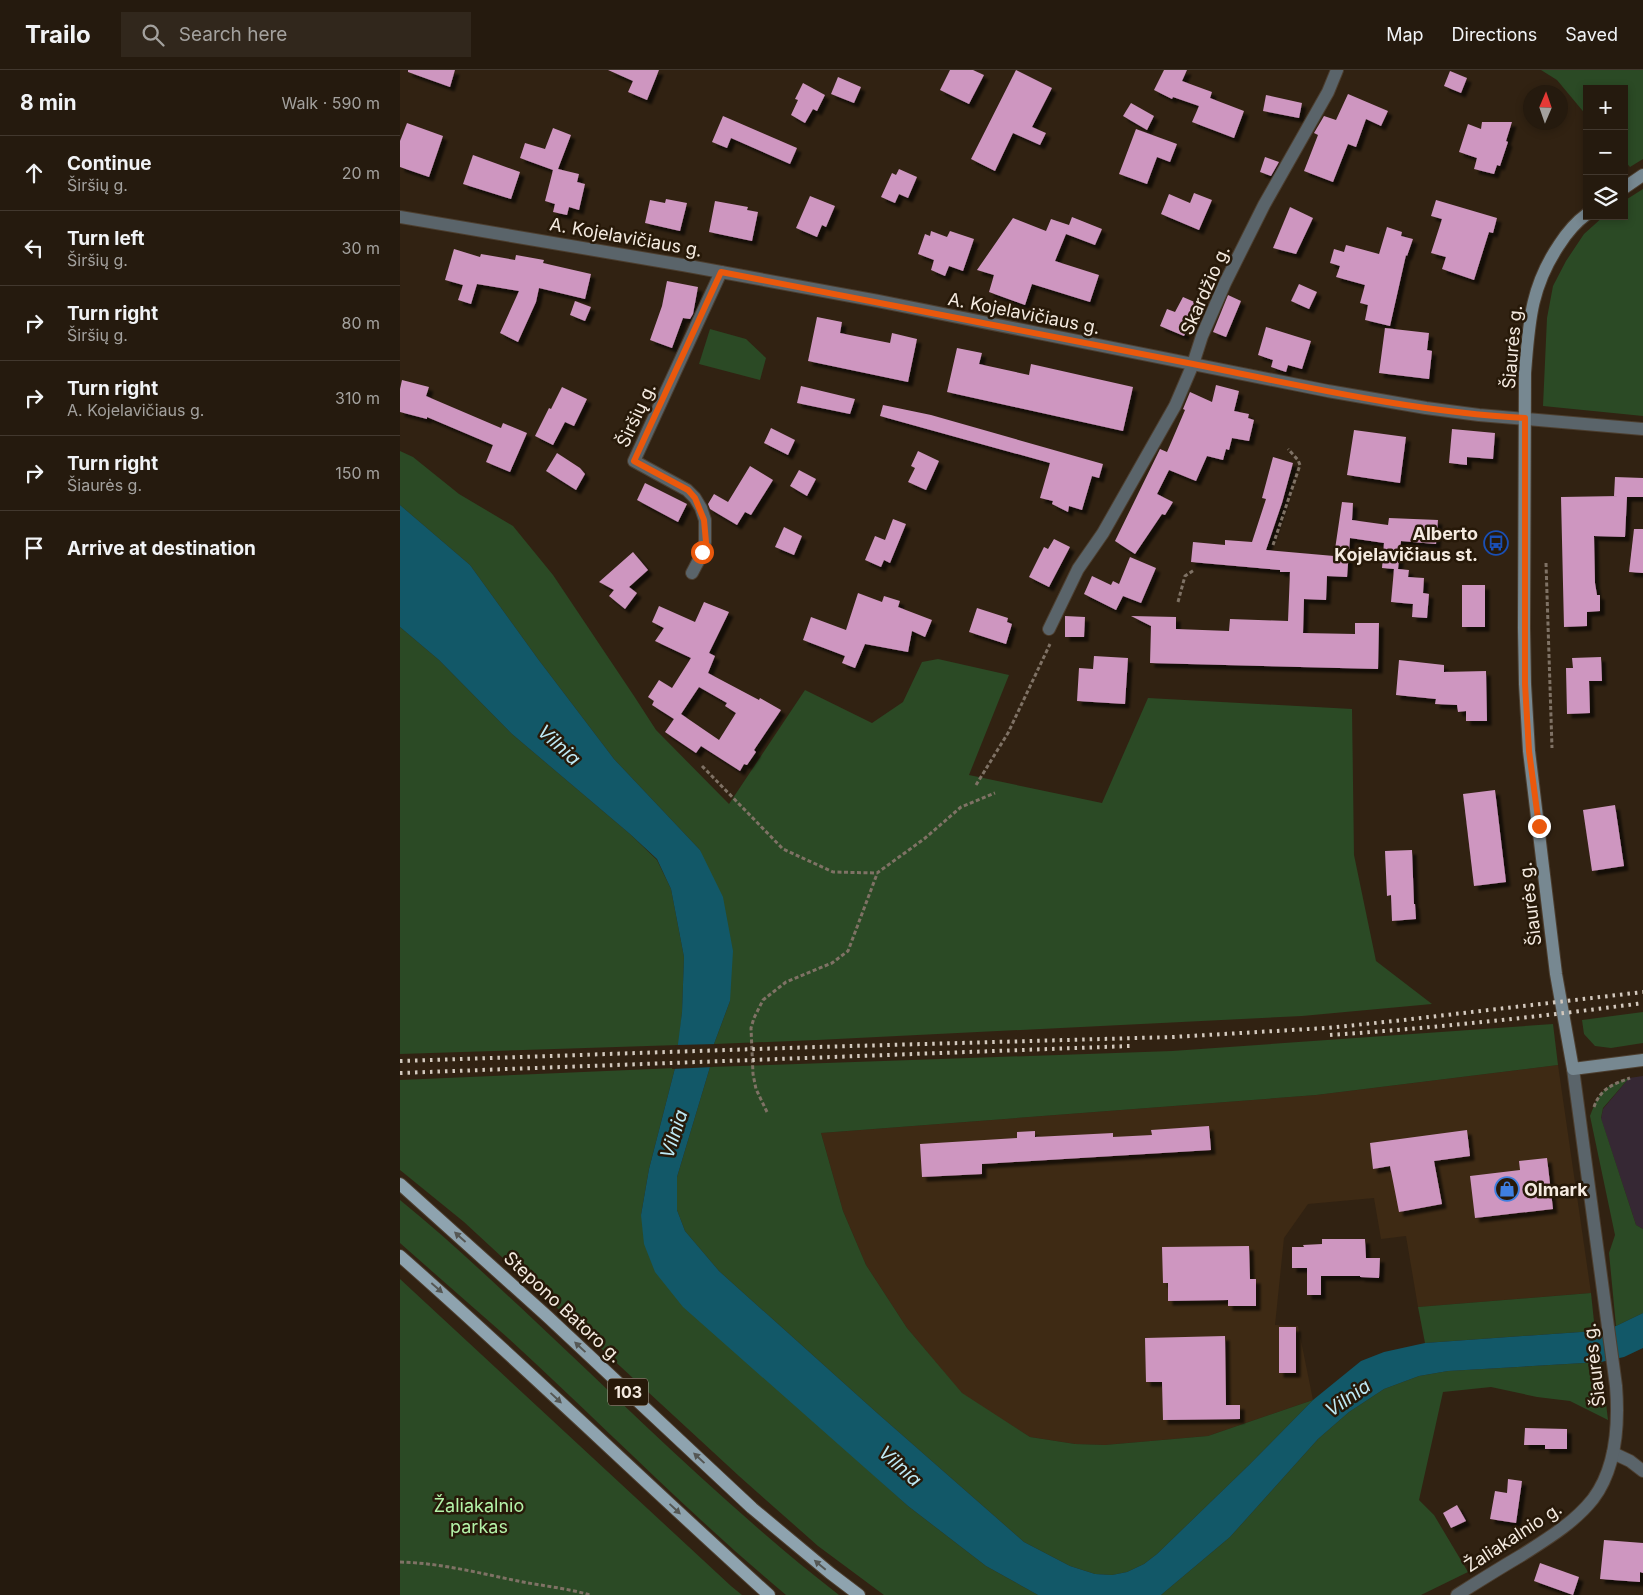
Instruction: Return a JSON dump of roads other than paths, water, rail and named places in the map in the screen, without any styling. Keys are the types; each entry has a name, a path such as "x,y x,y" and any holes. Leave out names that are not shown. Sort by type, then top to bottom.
{"main road":[{"path":"1628,185 1643,175"},
{"name":"Šiaurės g.","path":"1573,1069 1556,974 1529,751 1524,628 1525,373 1528,327 1534,295 1551,258 1564,238 1583,218"},
{"path":"1573,1069 1643,1060"},
{"name":"Stepono Batoro g.","path":"400,1184 541,1310 752,1508 859,1595"},
{"path":"400,1256 506,1351 769,1595"}],"street":[{"name":"Skardžio g.","path":"1050,635 1078,569 1103,533 1175,406 1224,283 1264,205 1328,92 1336,70"},
{"name":"A. Kojelavičiaus g.","path":"400,217 721,272 887,303 1328,391 1426,408 1479,415 1643,429"},
{"name":"Širšių g.","path":"692,573 706,542 705,526 695,498 688,490 634,461 721,272"},
{"name":"Šiaurės g.","path":"1573,1069 1616,1386 1618,1407 1617,1431 1613,1453"},
{"path":"1613,1453 1643,1470"},
{"name":"Žaliakalnio g.","path":"1457,1595 1547,1539 1576,1517 1594,1498 1605,1476 1613,1453"}],"water":[{"name":"Vilnia","path":"400,505 470,565 614,759 700,850 723,897 733,951 730,1001 714,1044 710,1067 677,1177 677,1210 685,1231 719,1271 1024,1542 1070,1566 1095,1574 1112,1575 1127,1572 1144,1564 1157,1554 1249,1465 1313,1400 1361,1361 1384,1352 1425,1343 1595,1331 1616,1326 1643,1313 1643,1348 1624,1357 1601,1362 1448,1371 1419,1376 1384,1389 1349,1412 1318,1439 1230,1537 1161,1595 1038,1595 986,1566 908,1506 683,1307 655,1272 644,1244 641,1215 649,1169 675,1068 682,1012 684,957 671,889 657,859 512,734 439,660 400,627"}],"railway":[{"path":"400,1061 1173,1037 1326,1028 1643,992"},
{"path":"1330,1035 1486,1022 1643,1003"},
{"path":"400,1073 1130,1046"}],"place":[{"name":"Alberto Kojelavičiaus st.","path":"1496,543"},
{"name":"Olmark","path":"1507,1189"}],"park label":[{"name":"Žaliakalnio parkas","path":"479,1515"}]}
